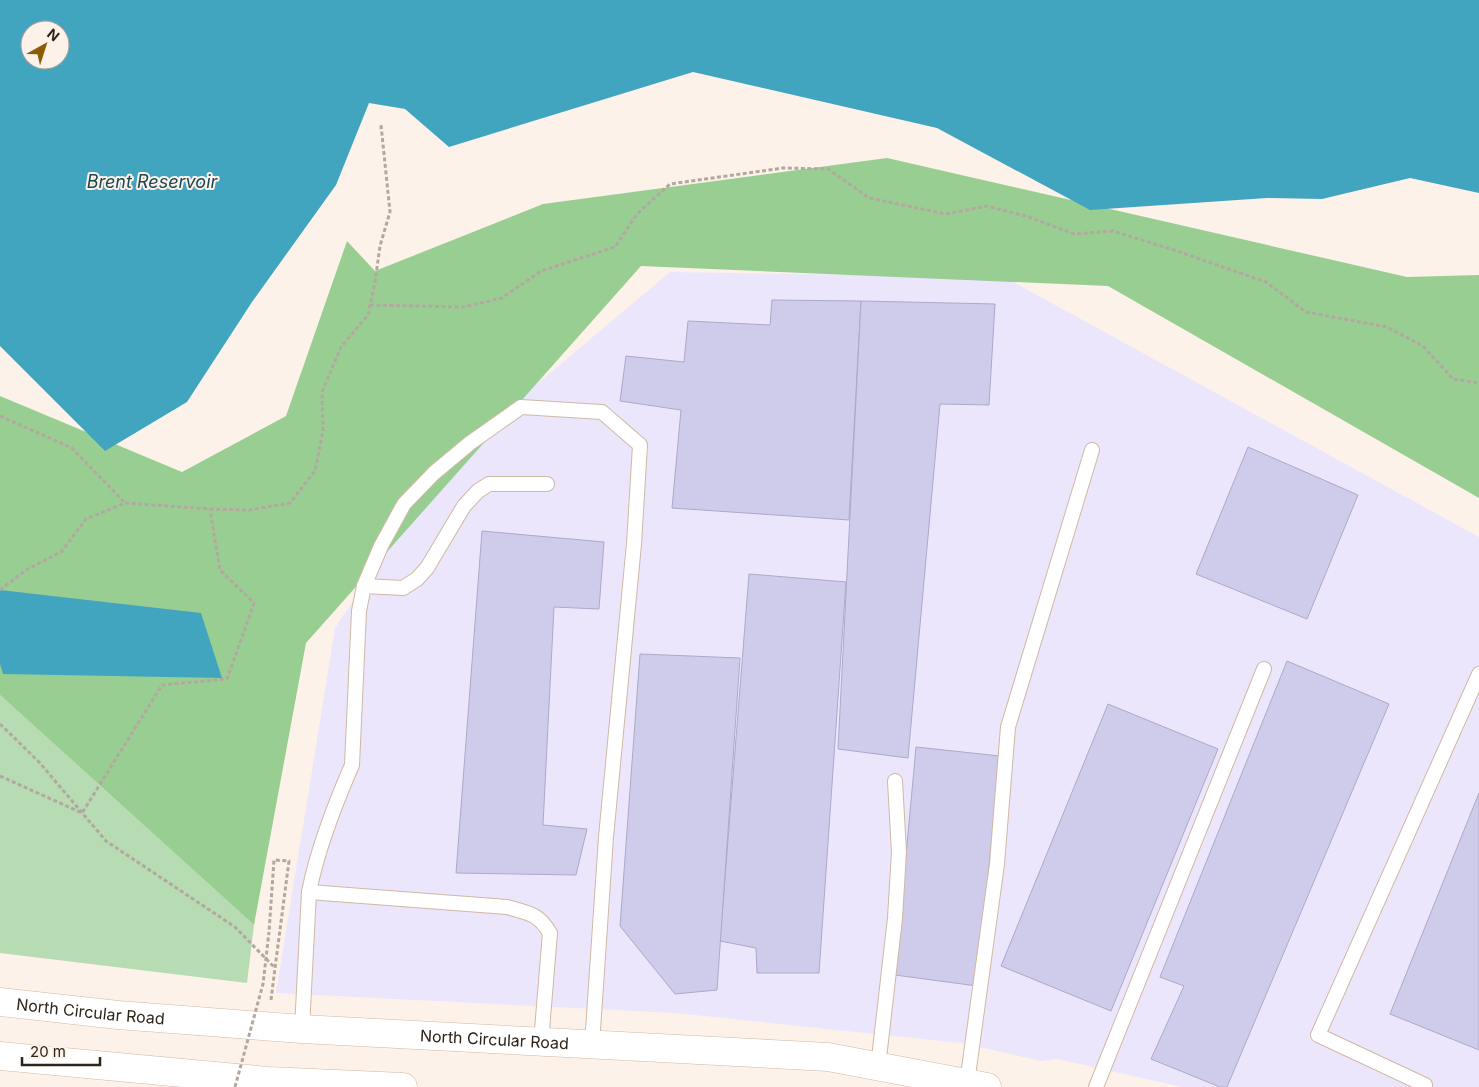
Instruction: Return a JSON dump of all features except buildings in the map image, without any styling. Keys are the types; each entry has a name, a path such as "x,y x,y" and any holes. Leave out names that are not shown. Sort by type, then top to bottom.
{"highway":[{"name":"North Circular Road","path":"0,1002 118,1015 302,1029 828,1057 977,1085"},
{"path":"0,1056 268,1081 403,1087"}],"lane":[{"path":"302,1029 309,892 313,873 352,765 359,611 364,586 381,546 404,504 434,473 470,443 521,407 602,412 640,445 634,544 606,837 592,1044"},
{"path":"977,1085 1008,727 1092,450"},
{"path":"364,586 403,588 417,580 464,506 478,491 489,484 547,484"},
{"path":"1096,1087 1264,669"},
{"path":"1424,1087 1425,1085 1318,1035 1479,674"},
{"path":"878,1067 895,918 899,861 895,781"},
{"path":"309,892 507,907 543,921 550,933 541,1042"}],"path":[{"path":"0,590 26,570 61,552 86,519 125,503 249,510 290,503 315,471 323,431 322,392 342,347 368,314 380,246 390,212 381,125 381,129"},
{"path":"370,305 462,307 502,298 541,271 614,247 637,214 670,184 783,168 828,169 869,198 946,214 987,206 1029,217 1074,234 1113,231 1174,250 1266,282 1306,312 1387,327 1423,346 1453,378 1479,383"},
{"path":"0,416 72,448 125,503"},
{"path":"82,813 162,685 227,679 254,603 220,570 210,509"},
{"path":"0,724 39,762 106,841 235,927 275,968"},
{"path":"0,776 82,813"},
{"path":"235,1087 263,984 274,860 289,861 268,1026"}],"shaded area":[{"path":"670,272 1004,277 1479,537 1479,1087 1182,1087 1057,1059 1041,1061 961,1043 675,1013 276,993 335,628 449,458"}],"green space":[{"path":"887,158 1407,277 1479,275 1479,498 1108,286 641,266 306,643 254,925 0,695 0,396 182,472 286,416 347,241 375,271 543,204"},
{"path":"0,695 254,925 247,983 0,953"}],"water":[{"name":"Brent Reservoir","path":"0,0 1479,0 1479,193 1410,178 1322,199 1267,198 1090,210 937,128 693,72 449,147 405,109 369,103 336,185 252,302 187,402 105,451 0,346"},
{"path":"0,590 201,613 222,678 3,674 0,664"}]}
